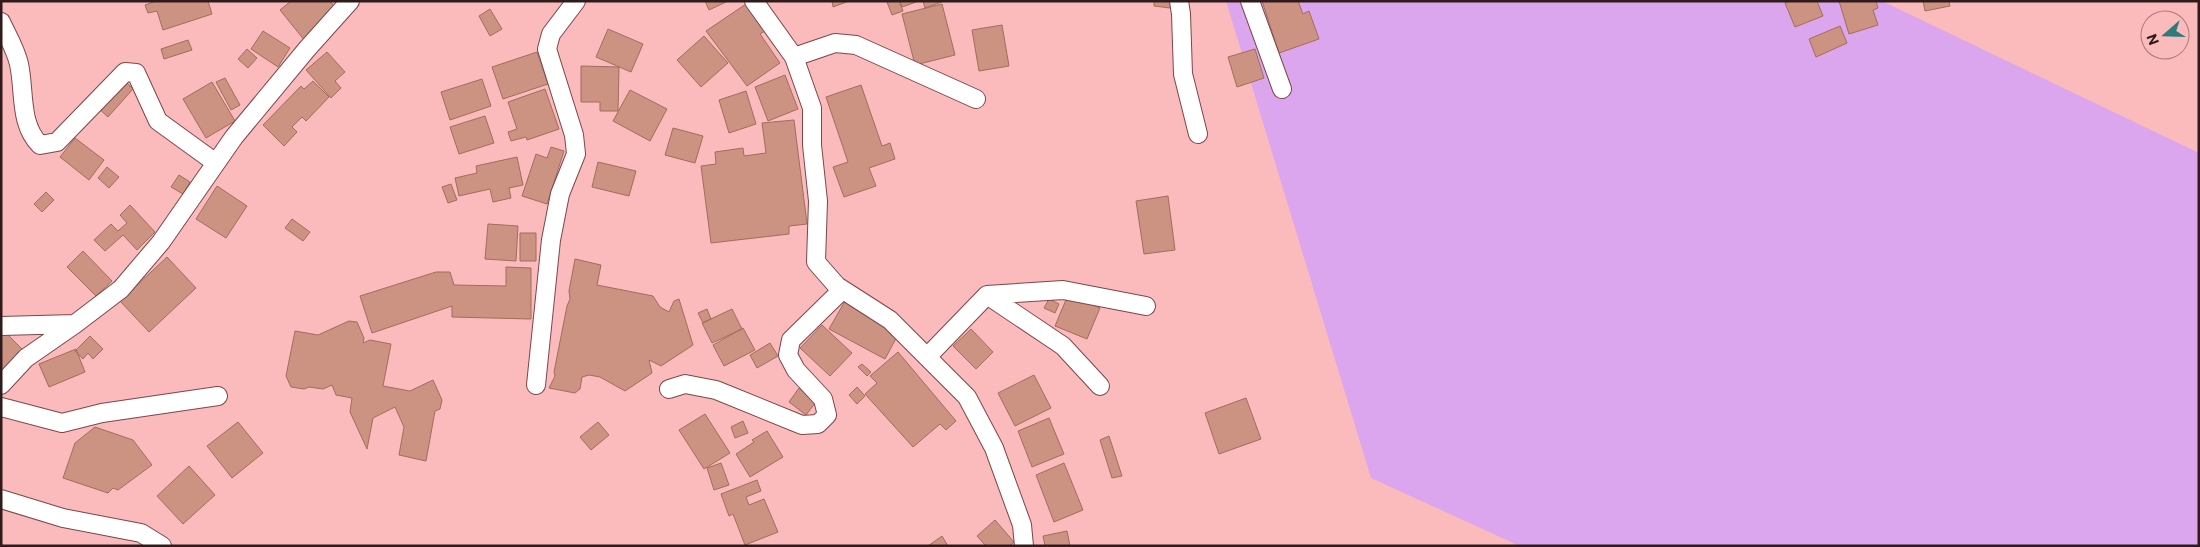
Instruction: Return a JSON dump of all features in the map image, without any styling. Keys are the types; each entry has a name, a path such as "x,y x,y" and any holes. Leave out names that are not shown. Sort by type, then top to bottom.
{"street":[{"path":"1,385 26,358 121,289 161,242 234,137 288,71 350,1"},
{"path":"536,386 551,240 560,194 576,154 574,135 547,49 551,34 576,1"},
{"path":"754,1 794,56 812,108 812,145 818,202 816,262 842,290 890,320 967,397 994,448 1022,525 1024,546"},
{"path":"1179,1 1183,74 1198,134"},
{"path":"1250,1 1282,89"},
{"path":"1,22 19,63 26,122 30,135 40,145 57,142 118,78 125,72 136,73 158,122 216,163"},
{"path":"794,56 835,44 856,45 976,99"},
{"path":"668,388 685,384 716,390 802,425 818,424 827,415 823,398 796,370 788,355 791,340 842,290"},
{"path":"927,357 987,295 1063,290 1146,306"},
{"path":"987,295 1063,346 1100,386"},
{"path":"1,326 75,324"},
{"path":"1,407 62,423 102,413 218,396"},
{"path":"1,498 63,518 140,533 162,546"}],"shaded area":[{"path":"1226,1 1882,1 2199,153 2199,546 1520,546 1371,478"}],"building":[{"path":"156,1 208,1 212,14 163,30 157,11 148,13 145,5"},
{"path":"291,1 330,1 339,12 305,41 280,10"},
{"path":"705,1 728,1 709,10"},
{"path":"832,1 849,1 833,7"},
{"path":"899,1 903,11 892,15 887,2"},
{"path":"900,1 919,1 902,7"},
{"path":"923,1 944,1 925,8"},
{"path":"1154,1 1171,1 1170,8 1154,6"},
{"path":"1262,1 1298,1 1303,14 1309,11 1319,39 1279,53"},
{"path":"1790,1 1817,1 1823,16 1795,27 1785,3"},
{"path":"1839,1 1876,1 1878,8 1873,10 1878,25 1849,34"},
{"path":"1923,1 1949,1 1950,6 1925,11"},
{"path":"746,4 765,31 760,34 780,63 747,86 706,31"},
{"path":"942,4 955,55 915,65 902,14"},
{"path":"490,9 502,29 490,36 479,16"},
{"path":"1002,25 1009,66 979,71 972,30"},
{"path":"1840,26 1847,43 1816,57 1809,39"},
{"path":"608,29 643,44 631,72 596,57"},
{"path":"263,31 290,48 278,67 251,49"},
{"path":"704,36 728,63 701,87 677,60"},
{"path":"188,40 192,50 164,59 161,49"},
{"path":"247,49 257,58 248,68 238,59"},
{"path":"1255,49 1264,78 1237,87 1228,57"},
{"path":"327,52 345,72 335,81 341,88 331,98 306,70"},
{"path":"537,52 548,84 503,99 492,67"},
{"path":"581,66 619,67 618,111 600,111 600,102 581,102"},
{"path":"785,75 798,109 768,121 755,87"},
{"path":"225,78 240,105 231,110 216,82"},
{"path":"482,79 491,106 450,120 441,92"},
{"path":"124,80 133,89 108,117 98,108"},
{"path":"313,81 329,97 306,121 302,117 292,127 297,132 284,146 263,125 301,86 304,89"},
{"path":"212,82 235,121 206,138 183,99"},
{"path":"861,85 882,146 890,143 895,159 869,168 876,186 844,197 833,167 848,162 826,97"},
{"path":"545,89 559,129 527,140 526,137 511,141 508,132 517,129 508,102"},
{"path":"630,90 667,109 650,141 613,121"},
{"path":"746,91 756,124 729,133 719,100"},
{"path":"485,116 494,143 459,154 450,127"},
{"path":"794,120 807,224 789,226 789,234 711,243 701,166 716,164 715,152 743,148 744,156 766,153 762,123"},
{"path":"673,128 703,136 695,163 665,155"},
{"path":"75,138 104,160 89,180 60,157"},
{"path":"551,147 564,151 547,204 522,196 536,154 547,158"},
{"path":"517,157 523,185 509,188 511,198 493,202 490,189 459,196 455,178 477,173 476,166"},
{"path":"598,162 636,171 629,196 592,187"},
{"path":"107,167 119,177 109,188 98,178"},
{"path":"179,175 190,182 183,194 171,187"},
{"path":"451,184 457,200 448,203 442,187"},
{"path":"217,186 247,206 226,238 196,219"},
{"path":"46,192 54,200 42,212 34,204"},
{"path":"1168,196 1175,250 1144,254 1136,201"},
{"path":"130,205 155,232 137,250 123,235 105,251 94,240 111,224 118,231 127,223 120,215"},
{"path":"292,219 310,232 303,241 285,228"},
{"path":"488,224 518,226 516,261 485,259"},
{"path":"520,233 536,233 536,261 520,261"},
{"path":"83,251 112,281 96,296 67,267"},
{"path":"167,257 196,288 149,332 120,301"},
{"path":"575,259 601,265 597,285 653,296 660,307 669,312 674,301 679,299 693,345 661,366 649,360 652,373 625,391 600,377 589,375 582,377 580,389 575,393 549,388 555,376 554,372 570,299 569,291"},
{"path":"506,267 531,268 531,319 452,317 452,306 372,333 360,296 436,272 450,272 454,285 506,286"},
{"path":"1068,295 1100,308 1087,339 1055,326"},
{"path":"1049,299 1059,304 1055,313 1044,308"},
{"path":"845,301 900,331 885,359 829,329"},
{"path":"707,309 711,319 703,323 698,313"},
{"path":"732,309 742,329 712,343 702,323"},
{"path":"349,321 357,322 364,338 363,343 370,340 391,344 383,386 410,391 433,380 442,400 440,409 435,411 426,461 399,455 404,427 395,407 373,418 367,449 350,412 352,398 336,395 332,385 323,389 291,387 286,376 295,331 318,335"},
{"path":"822,325 852,353 830,376 800,348"},
{"path":"1,328 24,351 1,375"},
{"path":"743,328 755,350 724,366 713,345"},
{"path":"971,329 993,352 976,369 953,346"},
{"path":"90,336 103,349 93,359 88,353 83,359 75,351"},
{"path":"770,343 778,356 757,368 750,355"},
{"path":"76,349 85,372 49,387 39,364"},
{"path":"898,352 956,421 946,430 940,424 913,447 865,394 877,383 870,376"},
{"path":"862,364 871,372 867,376 858,367"},
{"path":"1034,375 1051,408 1015,426 998,393"},
{"path":"857,387 865,396 857,404 849,395"},
{"path":"799,388 816,402 806,415 789,402"},
{"path":"1246,398 1261,439 1219,454 1205,413"},
{"path":"705,414 730,453 704,469 679,430"},
{"path":"1049,418 1064,454 1032,467 1018,431"},
{"path":"743,421 748,433 735,438 731,427"},
{"path":"238,422 263,453 232,478 207,446"},
{"path":"598,422 609,435 591,450 580,437"},
{"path":"95,427 133,440 152,465 118,490 113,488 108,493 63,478 75,443"},
{"path":"767,431 783,457 750,477 736,454 754,442 752,440"},
{"path":"1109,436 1122,476 1112,478 1100,440"},
{"path":"721,463 729,485 714,490 707,468"},
{"path":"1064,463 1083,510 1054,522 1036,475"},
{"path":"189,466 215,495 183,524 157,496"},
{"path":"757,480 761,491 746,497 749,505 764,499 778,532 745,545 733,514 729,516 721,494"},
{"path":"995,520 1014,542 1010,546 986,546 977,536"},
{"path":"1067,531 1070,546 1045,546 1043,536"},
{"path":"942,536 948,546 928,546"}]}
